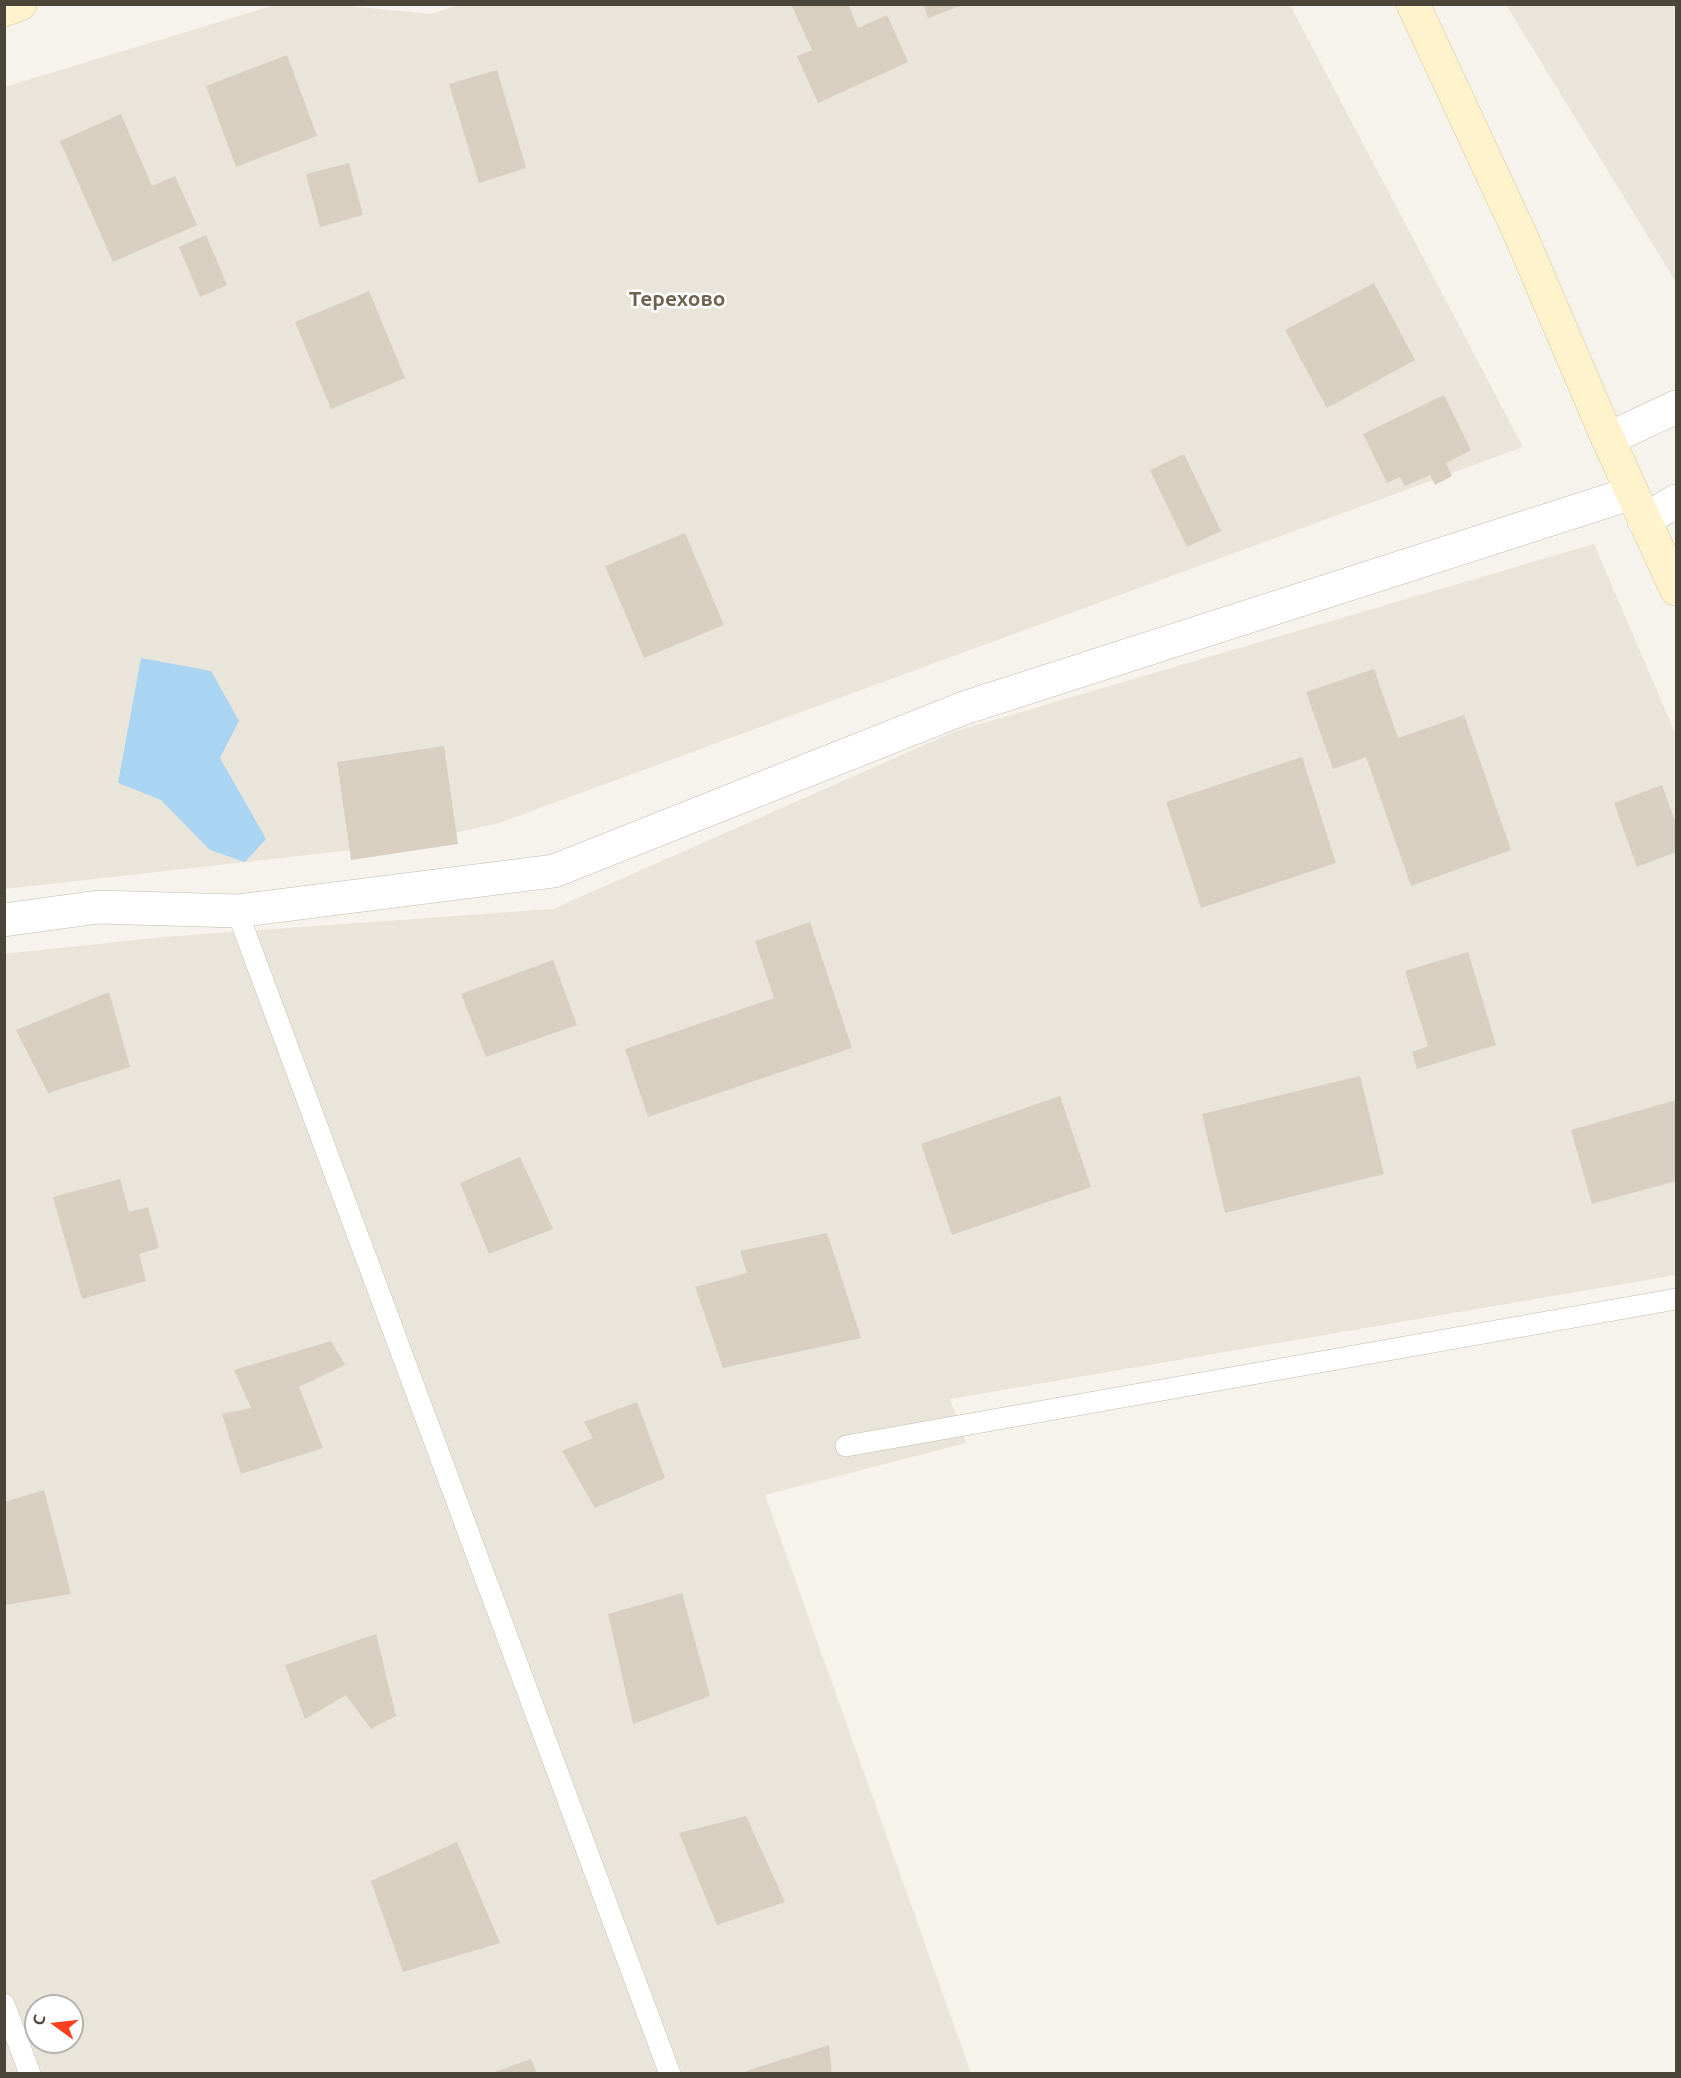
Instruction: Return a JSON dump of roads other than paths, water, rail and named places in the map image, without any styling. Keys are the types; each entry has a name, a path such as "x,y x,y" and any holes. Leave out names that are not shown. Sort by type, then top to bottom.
{"main road":[{"path":"4,10 20,4"},
{"path":"1413,4 1521,236 1638,507 1677,589"}],"street":[{"path":"1608,439 1677,407"},
{"path":"4,920 98,907 237,911 554,871 964,708 1638,507 1677,501"}],"lane":[{"path":"237,911 670,2073"},
{"path":"846,1446 1677,1299"},
{"path":"4,2004 30,2073"}],"water":[{"path":"141,658 211,671 239,721 220,758 266,839 245,862 210,850 161,800 118,783"}],"district":[{"name":"Терехово","path":"677,299"}]}
